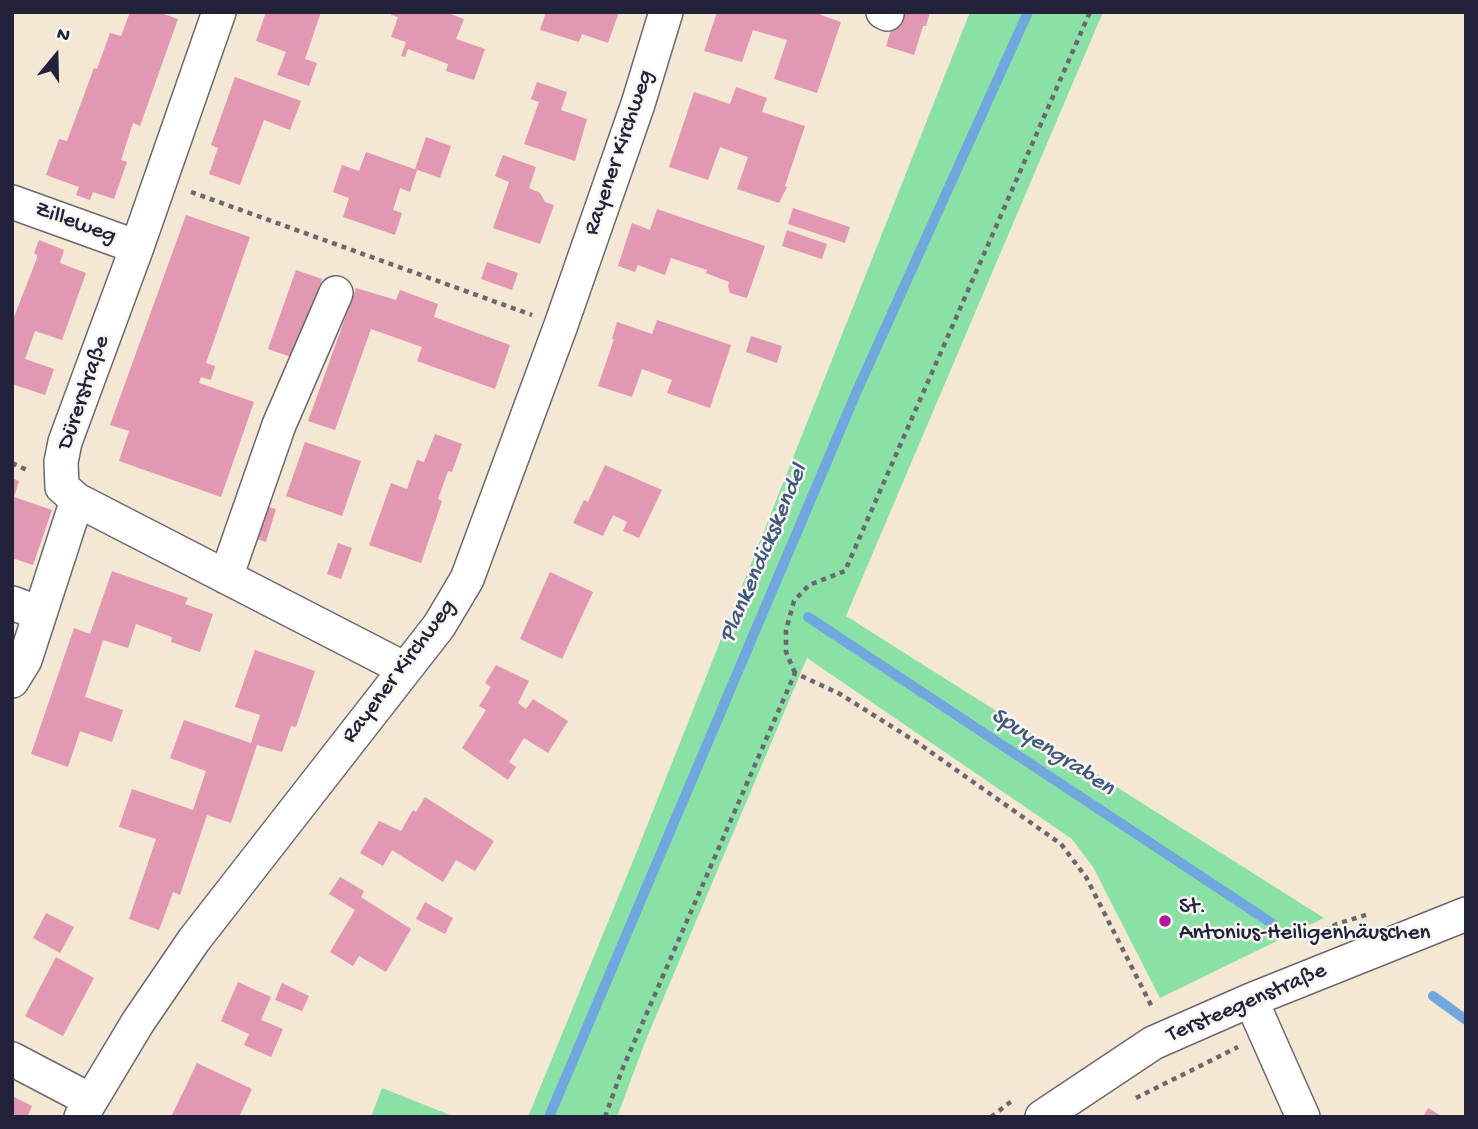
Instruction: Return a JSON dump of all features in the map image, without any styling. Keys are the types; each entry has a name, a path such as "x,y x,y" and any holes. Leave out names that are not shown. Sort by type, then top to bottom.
{"street":[{"name":"Dürerstraße","path":"77,500 62,487 61,462 65,442 161,181 219,12"},
{"name":"Rayener Kirchweg","path":"86,1108 138,1022 194,940 439,626 467,579 561,325 638,104 666,12"},
{"name":"Zilleweg","path":"12,202 137,247"},
{"path":"226,576 279,425 336,293"},
{"path":"12,681 24,660 26,608 77,500 405,669"},
{"name":"Tersteegenstraße","path":"1042,1117 1153,1043 1251,1000 1466,914"},
{"path":"1251,1000 1304,1117"},
{"path":"12,1059 86,1108"}],"path":[{"path":"1090,12 845,571 809,585 794,601 786,630 786,652 795,673 840,694 918,743 1061,844 1086,877 1151,1003 1165,1038"},
{"path":"161,181 561,325"},
{"path":"605,1117 622,1070 795,673"}],"green space":[{"path":"970,12 1103,12 846,616 1324,918 1160,998 1093,867 1072,839 807,658 645,1042 617,1117 528,1117 633,861"},
{"path":"382,1088 455,1117 371,1117"}],"building":[{"path":"130,12 158,12 178,19 140,126 133,123 121,160 127,162 114,199 93,192 90,200 76,195 79,187 46,175 59,139 67,141 110,33 121,36"},
{"path":"266,12 321,12 305,59 317,63 309,86 277,75 286,52 256,41"},
{"path":"392,12 445,12 464,19 456,39 485,49 474,80 446,71 448,64 408,49 405,57 401,56 406,42 391,37 398,17 391,15"},
{"path":"546,12 619,12 608,43 582,34 579,42 540,30"},
{"path":"717,12 822,12 821,15 841,22 817,93 774,79 787,40 753,30 742,62 704,51"},
{"path":"898,12 930,12 914,55 886,46 895,17 903,20 897,17"},
{"path":"235,77 301,101 290,130 264,120 240,185 209,174 218,148 211,145"},
{"path":"537,82 567,92 561,110 587,119 575,161 524,144 539,102 531,99"},
{"path":"736,87 767,98 762,112 805,126 785,186 787,187 779,203 737,189 748,157 720,147 708,180 669,167 694,92 730,104"},
{"path":"426,137 451,146 440,178 415,169"},
{"path":"366,152 417,170 410,192 400,188 393,210 402,213 395,235 343,217 349,198 333,192 342,165 359,171"},
{"path":"503,155 536,167 529,188 540,193 545,202 554,205 540,244 493,228 509,182 495,176"},
{"path":"793,208 850,227 845,243 788,224"},
{"path":"657,209 765,246 747,298 730,293 729,282 706,273 707,270 671,258 665,275 638,265 635,272 618,266 632,223 650,230"},
{"path":"186,215 250,237 206,363 215,366 211,380 201,377 199,383 254,402 221,497 119,461 129,431 110,425"},
{"path":"787,230 827,244 822,259 782,246"},
{"path":"39,240 64,250 60,263 86,273 62,340 35,331 25,359 54,369 45,395 12,384 12,322 37,258 34,253"},
{"path":"487,262 518,273 512,290 481,279"},
{"path":"296,270 322,279 294,358 268,349"},
{"path":"356,288 396,300 400,290 438,304 434,317 510,345 495,389 417,361 422,347 371,329 335,430 308,421"},
{"path":"657,320 731,345 710,408 667,393 672,380 642,369 632,397 598,386 617,322 652,334"},
{"path":"751,336 782,346 777,363 746,352"},
{"path":"435,434 462,444 438,499 442,501 421,563 369,545 391,483 407,489 417,460 424,462"},
{"path":"305,442 361,461 342,516 286,496"},
{"path":"605,465 662,490 639,538 623,531 627,522 613,515 603,536 573,523 584,500 588,502"},
{"path":"12,478 19,481 14,497 52,510 33,565 12,558"},
{"path":"261,505 276,509 266,542 251,537"},
{"path":"338,543 352,548 341,579 327,574"},
{"path":"112,571 188,598 185,604 213,614 200,652 171,642 172,637 136,624 128,648 103,640 85,697 123,710 112,742 80,731 68,767 31,754 74,628 90,634"},
{"path":"550,572 593,592 562,659 520,639"},
{"path":"255,650 315,671 296,727 291,726 282,752 257,745 231,823 207,815 180,895 173,892 159,930 129,919 156,839 119,827 132,789 193,810 206,771 170,758 184,720 251,743 260,715 235,707"},
{"path":"496,665 529,681 518,703 526,709 533,699 568,721 548,753 524,738 509,762 516,767 508,780 462,748 486,710 479,706 491,687 485,683"},
{"path":"425,797 494,841 475,871 456,860 443,882 392,850 383,866 360,853 379,821 401,831 413,810 416,812"},
{"path":"340,877 364,891 361,897 411,929 386,972 359,956 353,966 330,952 355,910 329,894"},
{"path":"425,902 453,918 445,934 416,919"},
{"path":"46,913 74,927 60,953 33,938"},
{"path":"56,957 94,978 63,1036 25,1016"},
{"path":"238,982 271,997 261,1020 283,1029 271,1057 244,1045 249,1034 221,1021"},
{"path":"282,983 309,996 302,1011 275,1000"},
{"path":"197,1063 252,1089 239,1117 171,1117"},
{"path":"12,1096 32,1106 27,1117 12,1117"},
{"path":"1428,1108 1443,1117 1423,1117"}],"waterway":[{"name":"Plankendickskendel","path":"549,1117 856,393 1028,12"},
{"name":"Spuyengraben","path":"808,617 1273,924"},
{"name":"Spuyengraben","path":"1433,996 1466,1020"}],"place":[{"name":"St. Antonius-Heiligenhäuschen","path":"1165,921"}]}
